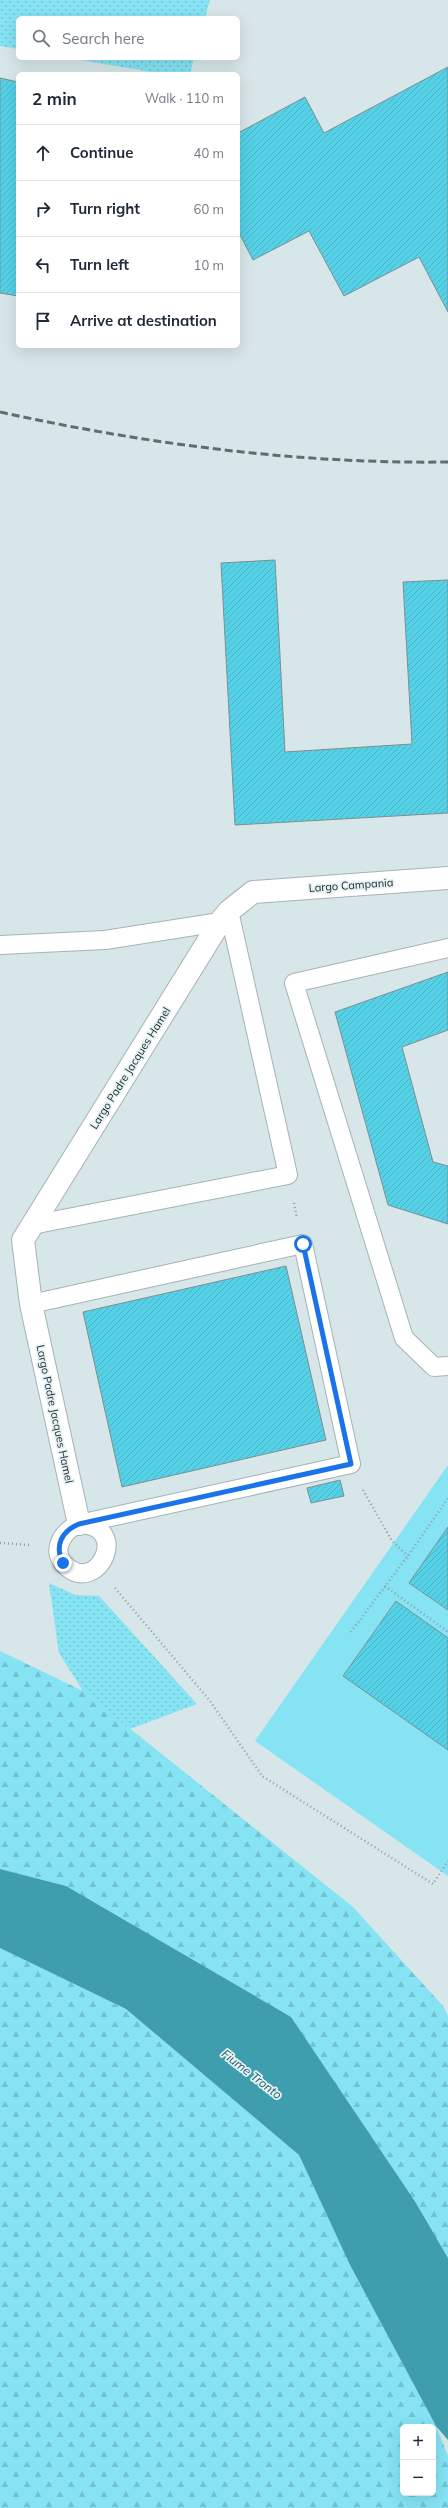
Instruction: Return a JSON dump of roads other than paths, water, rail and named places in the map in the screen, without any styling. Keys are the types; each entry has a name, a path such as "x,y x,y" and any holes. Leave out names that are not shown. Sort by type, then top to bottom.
{"street":[{"name":"Largo Campania","path":"253,892 448,878"},
{"name":"Largo Padre Jacques Hamel","path":"79,1524 31,1304 23,1240 224,917 253,892"}],"lane":[{"path":"0,946 105,940 224,917 288,1175 32,1225"},
{"path":"448,948 294,983 404,1338 434,1367 448,1366"},
{"path":"31,1304 303,1244 351,1464 79,1524 69,1529 62,1536 58,1546 60,1556 69,1568 78,1572 88,1572 98,1568 104,1560 107,1552 103,1535 98,1529 88,1524 79,1524"}],"water":[{"name":"Fiume Tronto","path":"0,1869 66,1886 291,2017 416,2203 448,2258 448,2440 436,2426 350,2265 299,2155 126,2009 0,1948"}],"railway":[{"path":"0,412 110,434 222,450 335,460 448,462"}]}
